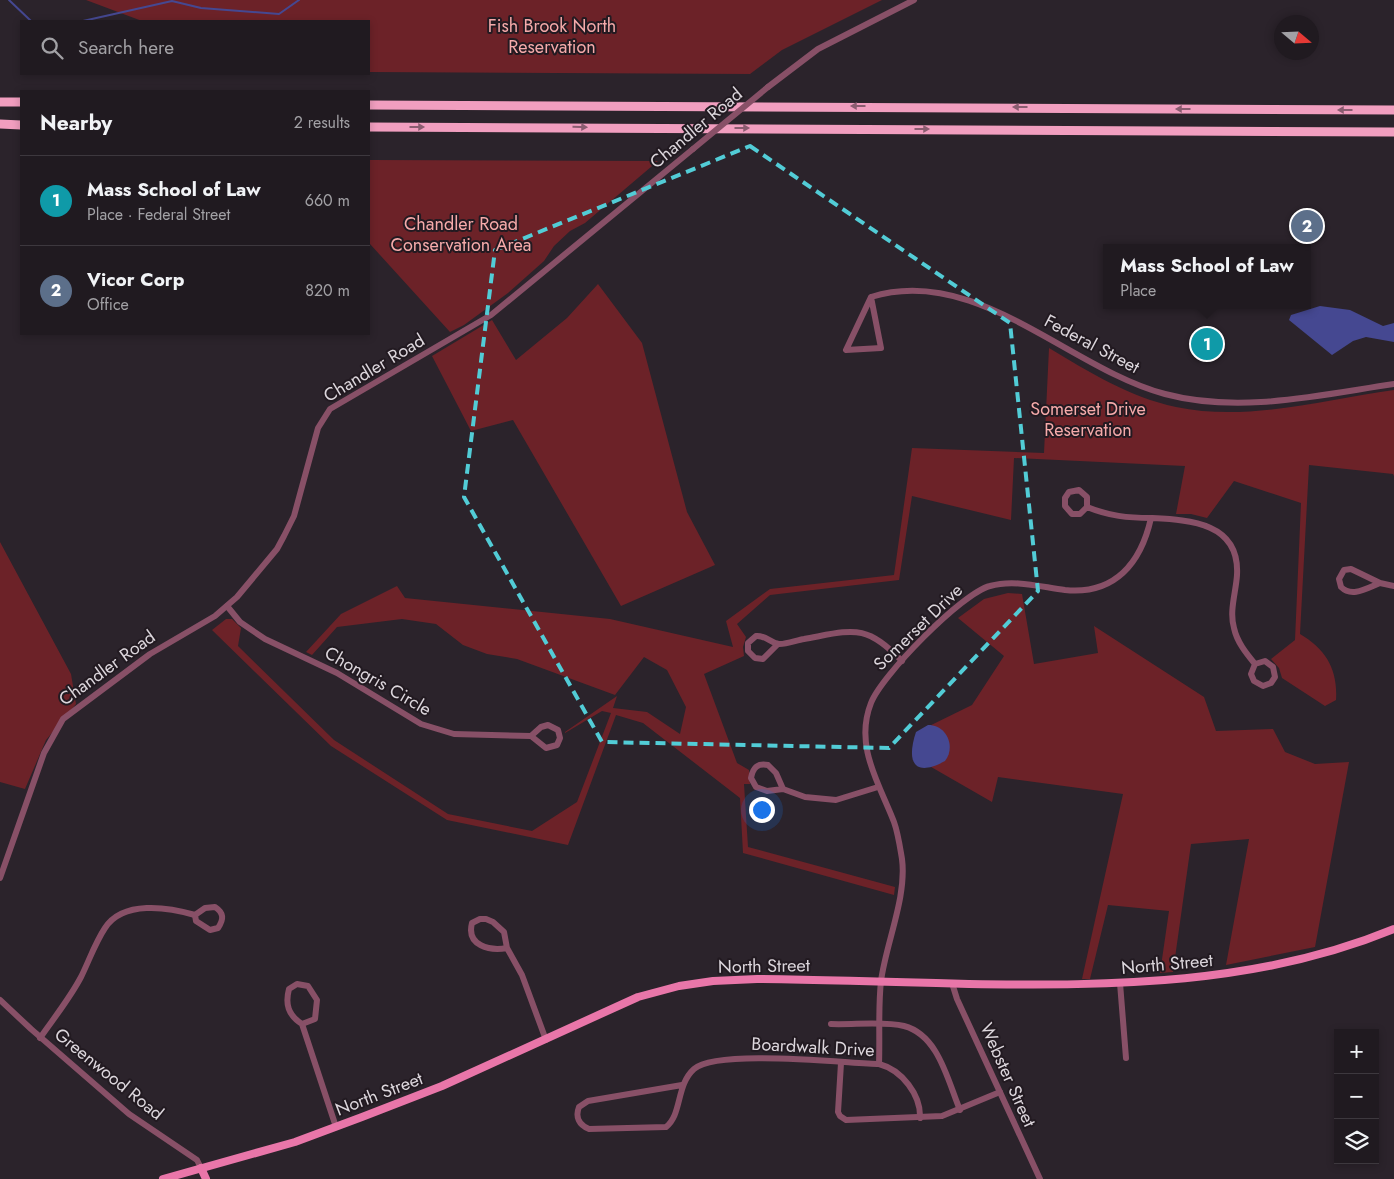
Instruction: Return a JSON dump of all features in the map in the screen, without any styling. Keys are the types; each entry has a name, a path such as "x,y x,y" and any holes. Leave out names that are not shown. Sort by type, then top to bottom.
{"highway":[{"path":"0,102 20,102"},
{"path":"370,105 1394,110"},
{"path":"0,124 20,124"},
{"path":"370,127 1394,132"}],"main road":[{"name":"North Street","path":"163,1179 295,1142 336,1127 442,1086 638,998 679,986 713,981 757,979 1050,985 1120,983 1238,973 1281,965 1394,929"},
{"path":"201,1168 206,1179"}],"street":[{"name":"Chandler Road","path":"0,878 44,753 63,718 150,654 203,624 227,606 273,554 294,516 318,428 330,409 348,396 474,327 768,87 818,49 914,0"},
{"name":"Federal Street","path":"871,297 892,291 915,291 936,293 969,302 1006,315 1121,379 1164,394 1206,402 1266,402 1394,384"},
{"path":"871,297 881,348 846,350 850,342 871,297"},
{"path":"1087,507 1117,517 1202,523 1217,531 1228,543 1237,566 1233,627 1240,644 1255,664"},
{"name":"Somerset Drive","path":"879,1064 881,982 902,878 902,859 895,823 878,787 865,739 866,717 871,702 882,683 902,661 955,609 978,590 1014,583 1083,590 1108,583 1129,567 1140,553 1150,518"},
{"path":"1380,583 1351,592 1344,590 1339,579 1344,570 1351,568 1380,583 1394,586"},
{"name":"Chongris Circle","path":"227,606 240,622 265,638 337,673 426,727 454,734 531,736 546,748 557,745 560,738 555,727 548,725 541,727 531,736"},
{"path":"778,644 764,636 756,636 748,642 748,651 753,657 760,659 768,656 778,644 842,632 862,632 878,638 902,661"},
{"path":"783,789 772,768 763,764 754,768 750,778 756,787 767,791 783,789 805,797 836,800 878,787"},
{"path":"40,1038 80,978 106,926 120,915 145,908 166,909 195,914 205,908 215,907 221,911 223,916 218,928 210,930 196,921 195,914"},
{"path":"507,948 489,950 478,944 471,933 472,923 480,919 493,922 504,932 507,948 522,975 546,1040"},
{"name":"Webster Street","path":"952,983 1040,1179"},
{"path":"1120,983 1126,1058"},
{"path":"302,1024 315,1019 317,1000 308,986 297,984 289,989 286,1000 291,1014 302,1024 336,1127"},
{"name":"Greenwood Road","path":"0,1000 40,1038 129,1114 197,1160 201,1168"},
{"path":"831,1024 907,1027 917,1032 930,1042 960,1110"},
{"name":"Boardwalk Drive","path":"682,1085 588,1101 579,1107 578,1118 582,1125 589,1129 664,1127 672,1120 682,1085 697,1066 714,1060 772,1059 879,1064 895,1071 906,1081 919,1107 920,1118"},
{"path":"841,1063 838,1112 842,1118 848,1120 942,1116 1000,1092"}],"highlighted area":[{"path":"750,146 1010,323 1038,591 889,748 602,742 464,497 495,250"}],"green space":[{"name":"Fish Brook North Reservation","path":"86,0 882,0 782,50 750,74 370,72 370,20 139,20"},
{"name":"Chandler Road Conservation Area","path":"370,160 658,161 585,223 570,231 554,246 544,261 508,293 464,325 450,332 370,244"},
{"path":"598,284 642,343 687,512 715,565 621,606 513,420 471,431 432,356 492,320 516,360 567,318"},
{"name":"Somerset Drive Reservation","path":"1049,348 1110,383 1142,397 1176,407 1203,411 1230,412 1285,408 1394,390 1394,476 1393,474 1309,465 1300,634 1317,646 1328,661 1335,679 1336,700 1325,706 1282,678 1279,668 1271,659 1295,640 1301,503 1234,481 1207,518 1191,514 1176,514 1185,466 1014,458 1011,520 912,496 899,580 770,595 737,624 746,637 743,647 744,656 704,674 737,763 749,770 750,784 744,784 748,847 895,887 894,895 743,853 740,798 643,723 616,715 568,845 447,820 331,746 212,630 226,619 232,619 241,628 238,646 334,740 448,814 532,831 577,802 611,713 602,711 565,732 617,696 613,708 647,712 680,734 686,707 667,670 644,657 615,695 517,659 487,654 463,645 436,624 402,619 337,627 312,655 306,652 341,614 397,586 405,598 610,619 733,647 726,621 770,589 894,575 912,448 1044,453"},
{"path":"0,542 71,674 76,704 46,740 25,789 0,782"},
{"path":"1008,593 1022,594 1034,664 1098,653 1094,626 1204,697 1216,731 1273,729 1285,752 1315,764 1349,762 1315,947 1226,965 1249,839 1191,844 1173,972 1160,973 1169,911 1108,905 1090,979 1082,979 1123,794 998,777 992,802 912,756 919,731 972,705 1004,656 958,618 984,599"}],"shaded area":[{"path":"1320,306 1350,310 1383,326 1394,323 1394,342 1366,337 1353,341 1332,355 1289,320 1291,315"},
{"path":"928,725 935,726 945,733 950,749 945,761 926,768 915,764 912,752 916,732"}],"waterway":[{"path":"9,0 30,20"},
{"path":"87,20 172,1 201,8 279,14 299,0"}],"place":[{"name":"Vicor Corp","path":"1307,226"},
{"name":"Mass School of Law","path":"1207,344"}]}
